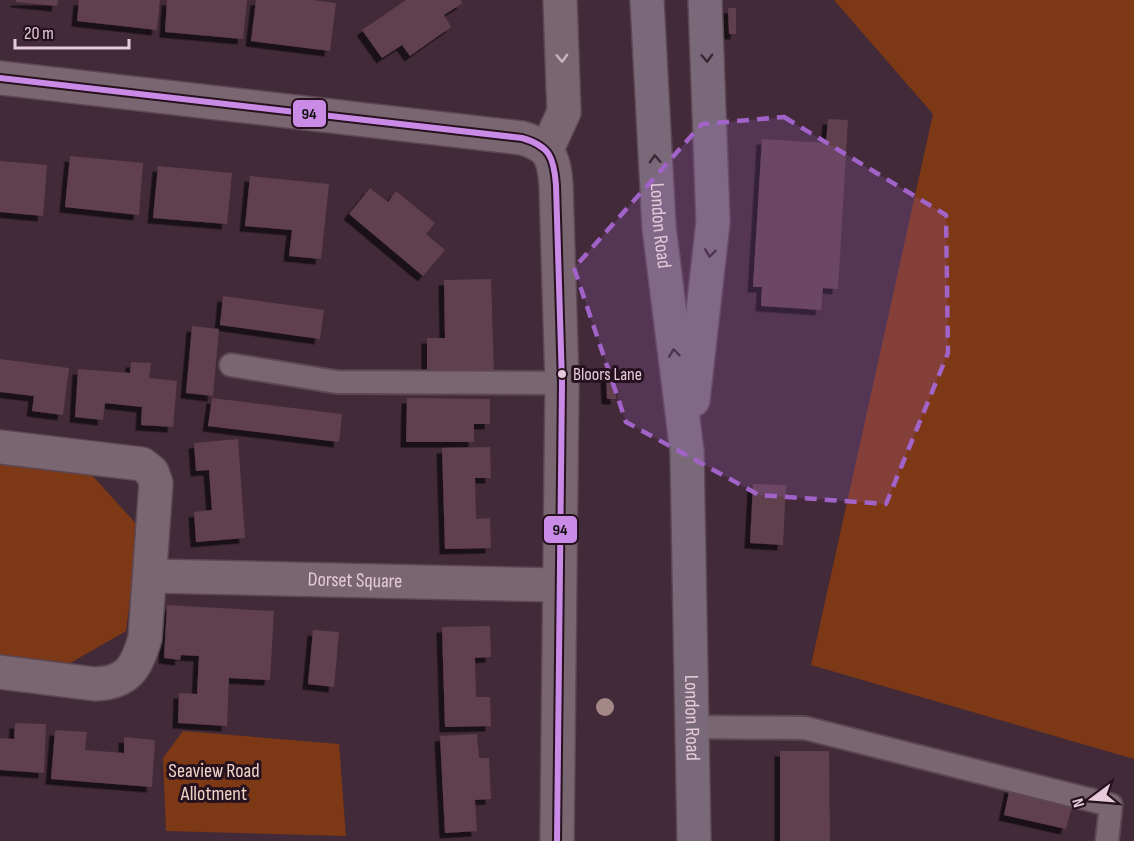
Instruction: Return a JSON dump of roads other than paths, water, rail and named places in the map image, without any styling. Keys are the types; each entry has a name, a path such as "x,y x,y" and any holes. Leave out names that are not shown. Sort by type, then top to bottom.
{"main road":[{"name":"London Road","path":"647,0 658,227 687,452 694,841"},
{"name":"London Road","path":"687,452 713,222 705,0"}],"street":[{"path":"547,149 564,112 560,0"},
{"path":"0,78 522,138 537,142 547,149 554,165 556,185 562,383 557,841"},
{"path":"0,447 142,464 152,472 156,483 145,638 139,659 129,672 119,680 108,684 0,672"},
{"name":"Dorset Square","path":"151,576 558,585"}],"lane":[{"path":"231,365 337,382 562,383"},
{"path":"693,728 805,728 1111,804 1107,841"}],"place":[{"name":"Bloors Lane","path":"562,374"}],"park label":[{"name":"Seaview Road Allotment","path":"214,782"}]}
